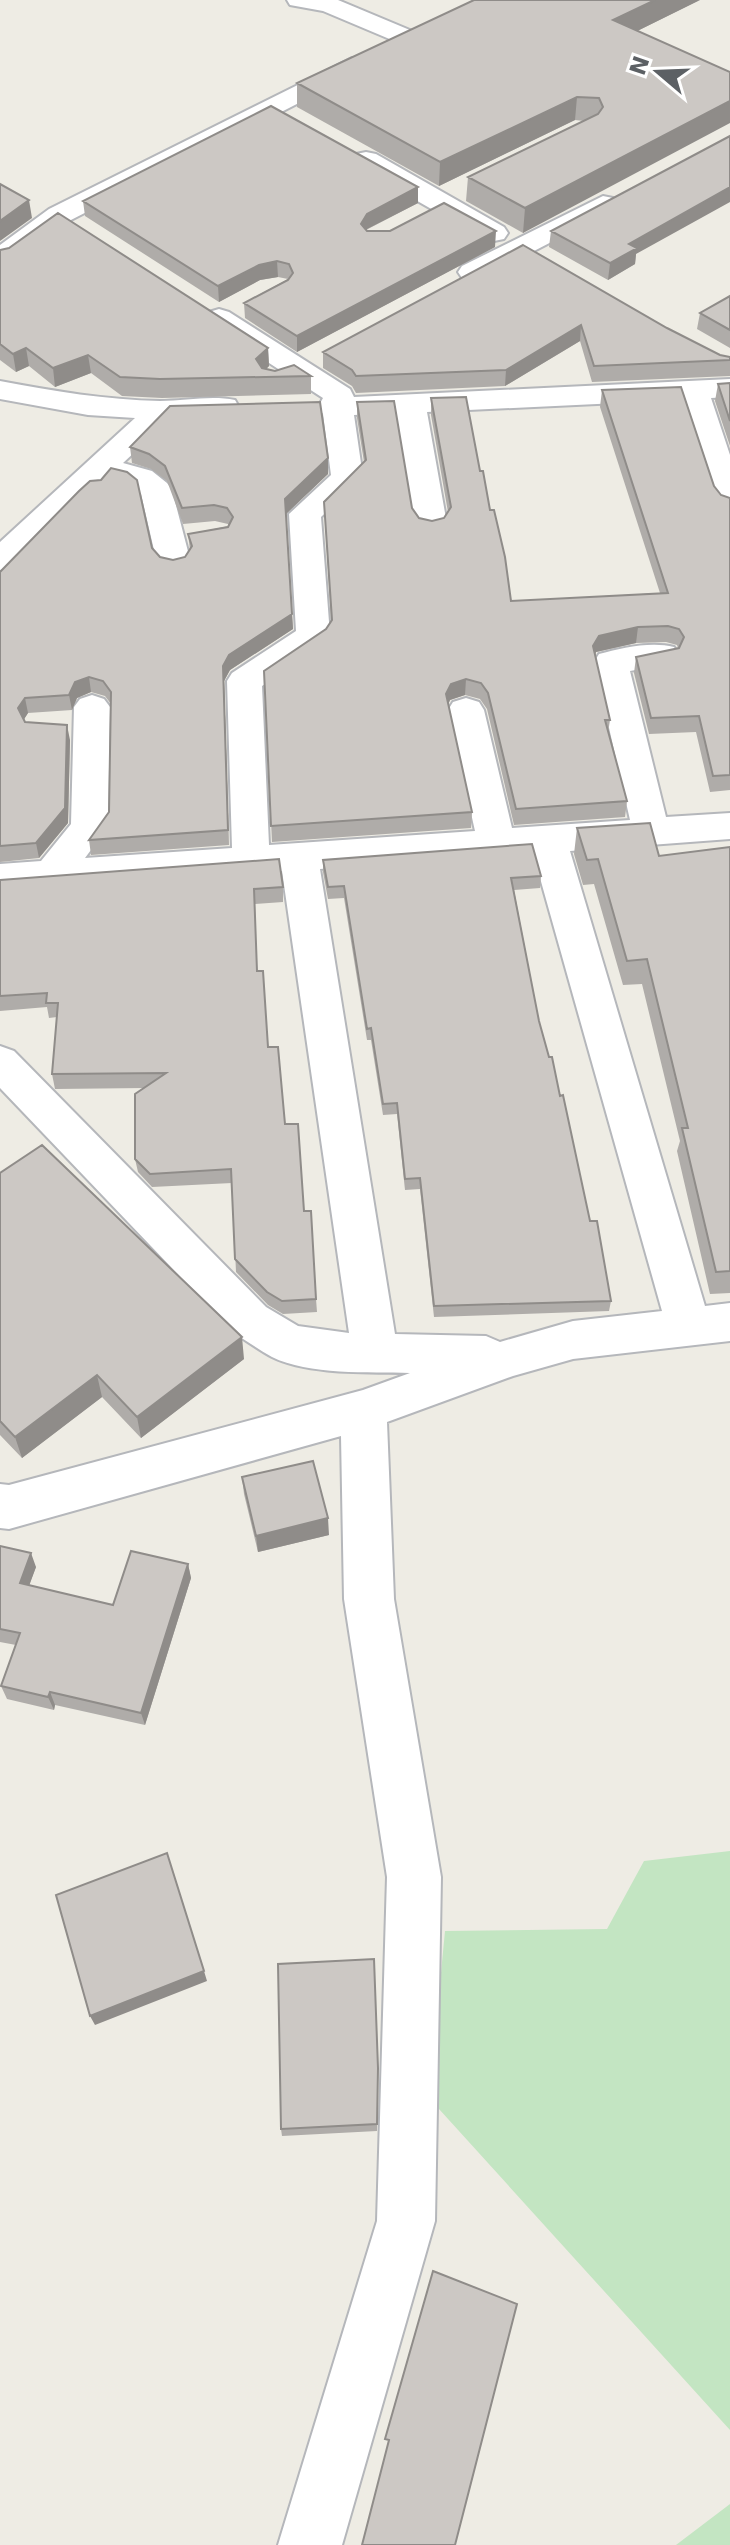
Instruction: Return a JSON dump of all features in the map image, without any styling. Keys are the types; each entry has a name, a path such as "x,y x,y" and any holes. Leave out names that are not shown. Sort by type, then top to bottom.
{"street":[{"path":"299,0 329,5 408,38"},
{"path":"0,258 72,224 270,106 434,25"},
{"path":"270,106 296,121"},
{"path":"347,150 433,207 548,263"},
{"path":"433,207 466,187"},
{"path":"450,285 632,188"},
{"path":"217,308 267,385"},
{"path":"0,390 88,406 162,410 267,385 339,395 322,407"},
{"path":"322,407 730,388"},
{"path":"693,391 730,502"},
{"path":"410,404 431,524"},
{"path":"251,861 244,681 313,635 305,514 347,477 322,407"},
{"path":"0,560 162,410"},
{"path":"100,467 141,478 156,490 181,545"},
{"path":"651,831 611,662 662,655"},
{"path":"466,710 496,841"},
{"path":"51,875 89,827 92,716 54,725"},
{"path":"0,878 730,826"},
{"path":"0,1506 9,1507 363,1410 512,1357 573,1340 709,1323 548,840"},
{"path":"299,857 375,1353"},
{"path":"0,1062 250,1320 289,1344 375,1353 512,1357"},
{"path":"310,2545 406,2221 414,1877 369,1599 363,1410"}],"green space":[{"path":"730,1851 730,2430 429,2098 445,1931 607,1929 644,1861"},
{"path":"730,2504 730,2545 676,2545"}],"building":[{"path":"474,0 655,0 613,20 730,72 730,101 525,208 468,177 598,114 603,107 599,98 577,97 440,162 297,83"},
{"path":"271,106 418,187 367,214 361,224 367,231 390,231 444,203 496,231 297,336 244,303 288,280 293,273 289,264 277,261 259,265 218,286 83,201"},
{"path":"730,136 730,187 629,244 637,248 610,263 551,231"},
{"path":"0,184 29,200 0,221"},
{"path":"58,213 268,348 256,359 262,368 275,371 294,365 311,376 120,377 88,355 53,368 26,348 13,354 0,344 0,250 9,248"},
{"path":"523,245 667,328 730,357 730,360 594,366 581,325 506,370 356,376 352,370 323,352"},
{"path":"730,296 730,330 700,313"},
{"path":"730,383 730,421 718,384"},
{"path":"681,387 714,486 721,495 730,498 730,775 713,776 699,716 651,718 636,657 679,648 684,637 679,629 668,626 638,627 599,636 593,646 610,720 605,720 627,801 516,809 488,693 481,683 466,679 451,684 446,694 472,812 271,826 264,671 326,629 332,620 324,502 366,460 357,402 394,401 412,508 419,518 432,521 444,518 451,507 431,398 466,397 480,471 483,471 490,510 494,510 505,557 511,601 668,593 602,390"},
{"path":"320,402 328,458 285,499 292,614 229,655 223,666 228,830 89,840 109,812 111,692 103,681 89,677 75,682 69,695 25,698 18,708 25,722 67,725 65,808 36,843 0,846 0,572 79,491 90,481 101,480 111,468 127,472 137,480 152,548 160,557 173,560 185,557 192,546 188,534 228,527 233,517 227,508 214,505 182,508 165,466 149,454 130,447 170,406"},
{"path":"650,823 659,856 730,847 730,1271 716,1272 682,1128 688,1128 647,959 627,961 598,859 587,860 577,828"},
{"path":"532,844 541,876 511,878 539,1021 549,1057 552,1057 560,1096 563,1095 590,1221 597,1221 611,1301 434,1306 420,1178 405,1179 397,1103 383,1104 371,1028 367,1029 344,886 328,887 323,860"},
{"path":"279,859 283,887 254,889 257,971 263,971 268,1047 278,1047 285,1124 298,1124 304,1211 311,1211 316,1299 282,1301 267,1292 235,1259 231,1169 150,1174 135,1159 135,1094 166,1073 52,1074 58,1003 46,1003 47,993 0,996 0,880"},
{"path":"42,1145 242,1337 137,1417 97,1375 15,1437 0,1421 0,1173"},
{"path":"313,1461 328,1518 256,1536 242,1477"},
{"path":"0,1546 31,1553 20,1583 113,1605 131,1551 188,1564 141,1713 50,1692 48,1697 1,1686 20,1633 0,1629"},
{"path":"167,1853 204,1971 90,2016 56,1895"},
{"path":"374,1959 377,2124 281,2129 278,1964"},
{"path":"433,2271 517,2304 455,2545 362,2545 389,2440 385,2439"}]}
